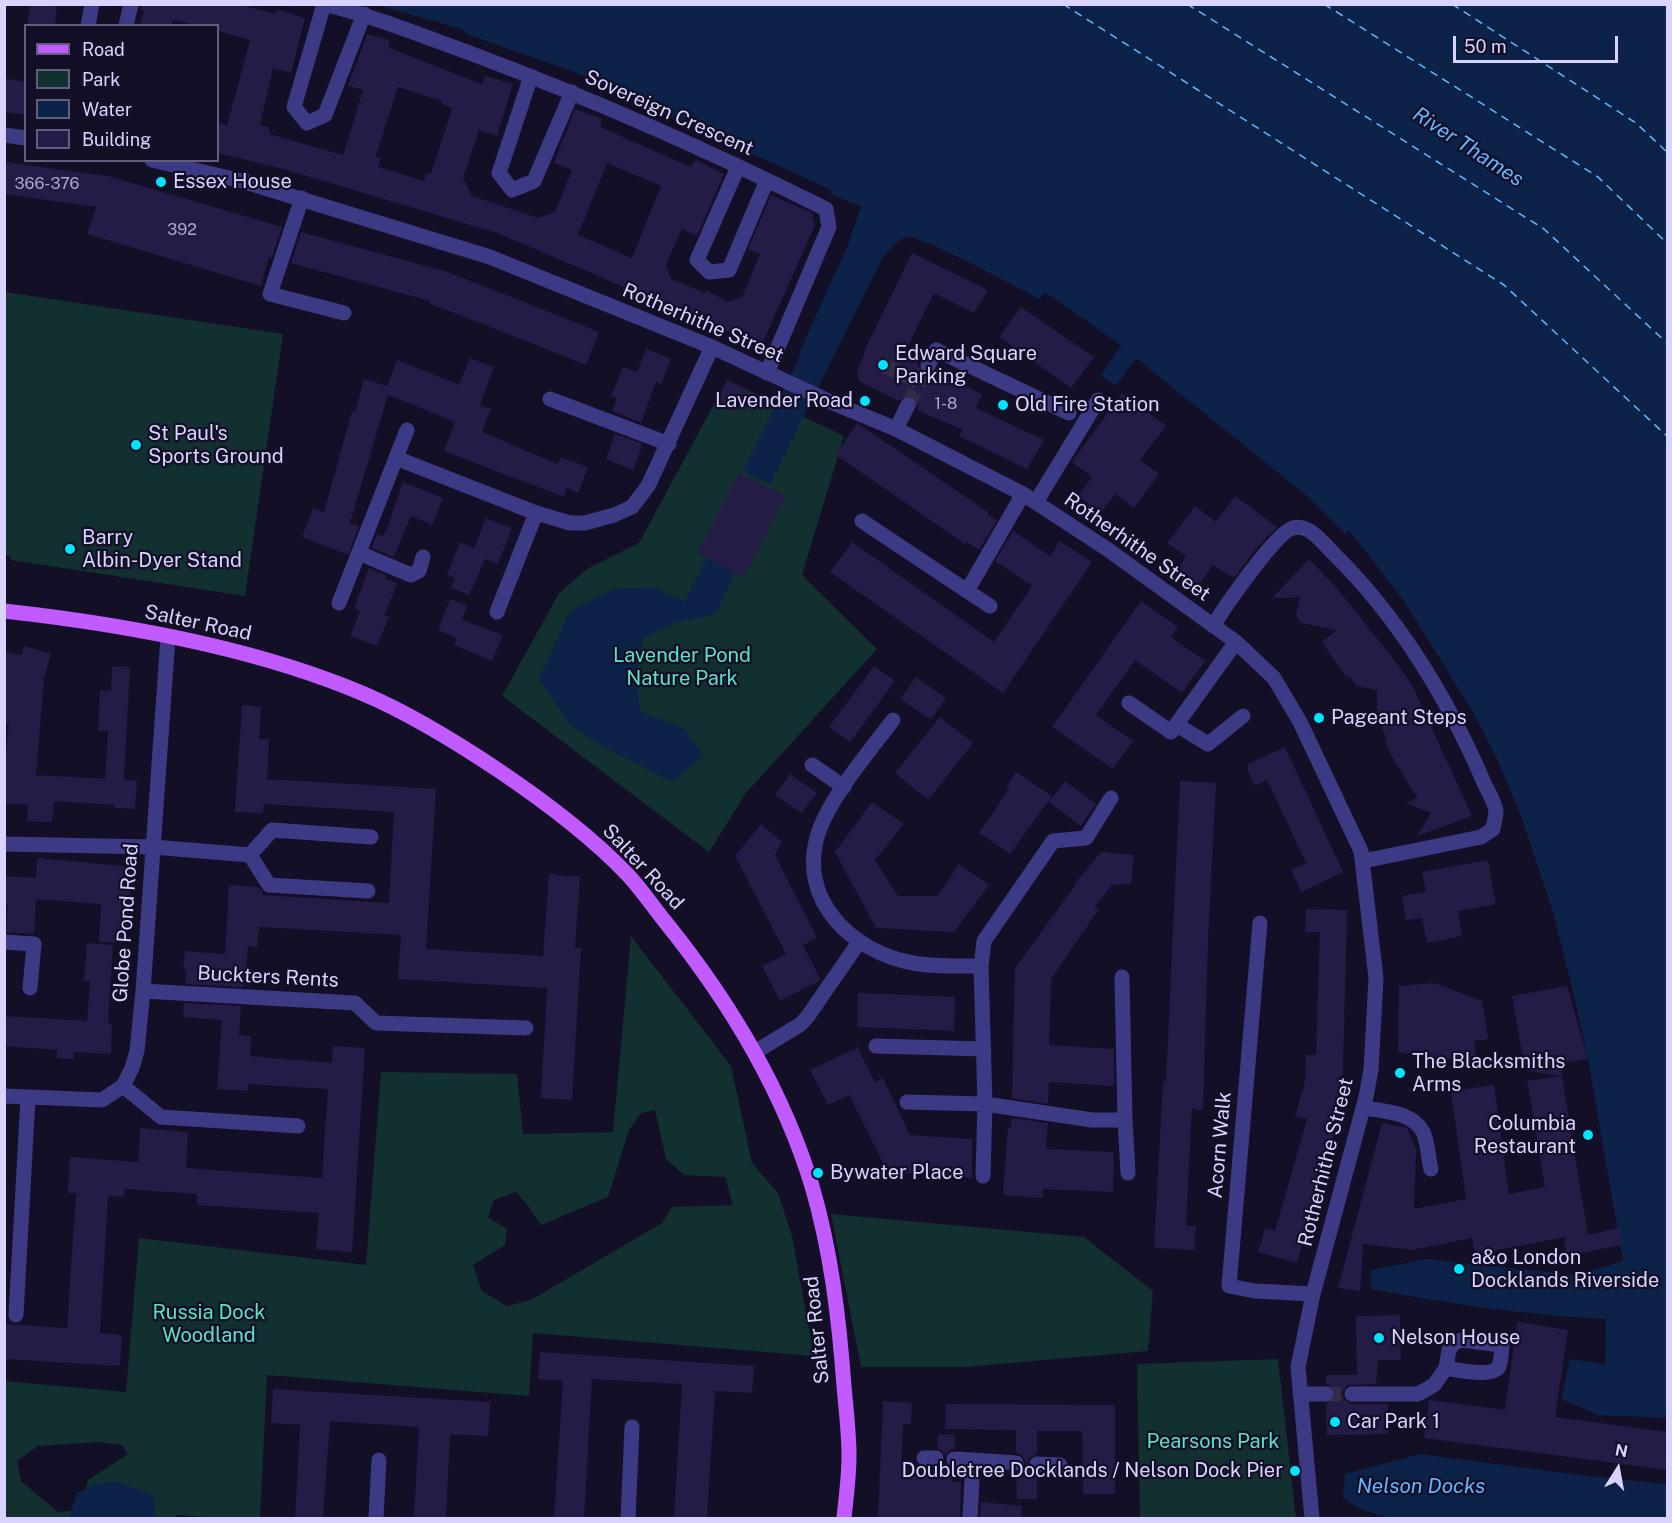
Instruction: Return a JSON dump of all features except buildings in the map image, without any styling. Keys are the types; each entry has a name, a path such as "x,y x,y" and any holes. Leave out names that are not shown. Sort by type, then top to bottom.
{"main road":[{"name":"Salter Road","path":"4,611 44,615 168,637 270,661 365,694 464,748 537,797 584,834 629,876 688,949 723,998 755,1052 807,1173 830,1257 840,1330 849,1456 844,1518"}],"street":[{"path":"88,24 92,4"},
{"path":"126,24 131,4"},
{"path":"324,4 294,107 307,123 325,115 364,14"},
{"name":"Sovereign Crescent","path":"324,4 364,14 572,92 826,209 829,228 772,375"},
{"path":"531,76 499,173 512,190 534,181 572,92"},
{"path":"4,135 24,138"},
{"name":"Rotherhithe Street","path":"161,162 243,181 302,198 490,257 712,347 896,429 1030,498 1107,549 1236,642 1274,678 1300,722 1362,851 1376,988 1371,1070 1364,1108 1313,1294 1298,1367 1312,1518"},
{"path":"738,167 697,260 709,272 729,270 767,180"},
{"path":"302,198 270,294 344,313"},
{"path":"396,458 536,513 570,523 585,523 614,515 632,507 648,486 712,347"},
{"path":"928,366 936,350 1069,413"},
{"path":"550,399 669,444"},
{"path":"967,591 1098,400"},
{"path":"896,429 908,405"},
{"path":"339,603 407,430"},
{"path":"497,612 536,513"},
{"path":"862,520 990,606"},
{"path":"1213,626 1235,591 1283,534 1293,528 1301,528 1313,533 1362,581 1415,652 1473,756 1496,810 1493,829 1480,837 1362,861"},
{"path":"359,553 411,575 419,571 423,557"},
{"name":"Globe Pond Road","path":"123,1086 137,1051 168,637"},
{"path":"1128,703 1171,732 1236,642"},
{"path":"1177,725 1208,744 1243,716"},
{"path":"893,720 844,787 826,815 818,834 813,858 813,877 821,900 838,924 859,942 883,955 913,963 981,966"},
{"path":"812,765 844,787"},
{"path":"983,1176 985,1104 981,966 984,941 1053,841 1086,838 1111,798"},
{"path":"250,855 272,830 371,837"},
{"path":"4,844 153,847 250,855"},
{"path":"250,855 268,885 368,891"},
{"name":"Acorn Walk","path":"1260,923 1229,1286 1255,1291 1313,1294"},
{"path":"4,942 34,944 30,988"},
{"path":"755,1052 801,1023 808,1016 859,942"},
{"path":"1122,977 1128,1173"},
{"name":"Buckters Rents","path":"142,991 355,1003 376,1023 526,1028"},
{"path":"876,1046 984,1049"},
{"path":"4,1096 102,1100 123,1086 161,1117 298,1126"},
{"path":"16,1315 28,1098"},
{"path":"907,1102 985,1104 1092,1120 1125,1120"},
{"path":"1364,1108 1399,1115 1417,1124 1423,1133 1431,1169"},
{"path":"1352,1394 1418,1394 1434,1385 1446,1368"},
{"path":"1299,1394 1326,1394"},
{"path":"628,1518 632,1426"},
{"path":"954,1459 1016,1463"},
{"path":"376,1518 379,1460"},
{"path":"970,1518 973,1460"},
{"path":"1037,1464 1060,1465"}],"green space":[{"name":"St Paul's Sports Ground","path":"5,292 283,334 245,596 11,560 11,556 5,555"},
{"name":"Lavender Pond Nature Park","path":"727,380 844,436 802,575 877,649 746,793 709,852 502,696 559,593 587,569 639,543"},
{"name":"Russia Dock Woodland","path":"631,936 731,1066 752,1163 778,1193 792,1236 814,1356 533,1333 529,1396 267,1375 260,1518 177,1515 176,1518 5,1518 4,1381 126,1392 139,1238 366,1265 381,1072 517,1074 523,1134 613,1132","holes":["655,1110 666,1159 684,1175 725,1177 733,1205 672,1207 662,1223 531,1300 507,1306 482,1291 473,1265 505,1245 507,1229 488,1217 494,1200 516,1192 541,1225 608,1197 629,1130 641,1113","99,1442 122,1445 128,1454 88,1480 81,1510 58,1512 21,1481 17,1461 38,1446"]},
{"path":"831,1214 1084,1237 1153,1291 1148,1351 965,1367 861,1367"},
{"name":"Pearsons Park","path":"1278,1359 1296,1518 1140,1518 1137,1364"}],"water":[{"name":"River Thames","path":"377,5 1667,5 1667,1418 1598,1415 1561,1399 1570,1359 1605,1364 1606,1319 1488,1308 1371,1289 1371,1270 1427,1259 1576,1275 1623,1261 1588,1059 1572,987 1553,912 1521,816 1497,759 1473,712 1404,601 1349,530 1345,534 1308,497 1136,358 1116,386 1101,376 1121,345 1045,292 1039,299 931,244 908,237 897,242 883,257 770,484 743,471 797,363 800,351 848,245 861,207 831,194 831,190 577,73 469,35 462,29"},
{"path":"707,558 736,572 715,614 675,623 644,637 636,670 640,711 685,729 703,756 672,782 606,748 571,726 539,679 570,611 614,589 653,587 684,602"},
{"name":"Nelson Docks","path":"1420,1454 1666,1484 1667,1518 1390,1518 1359,1508 1343,1497 1345,1474"},
{"path":"115,1482 147,1492 154,1499 155,1518 69,1518 77,1493 98,1483"}],"ferry route":[{"path":"1063,4 1504,285 1668,437"},
{"path":"1187,4 1544,229 1668,344"},
{"path":"1324,4 1598,177 1668,244"},
{"path":"1452,4 1636,123 1668,153"}],"tunnel":[{"path":"883,365 919,382"},
{"path":"908,405 928,366"},
{"path":"1326,1394 1352,1394"}],"place":[{"name":"Essex House","path":"161,182"},
{"name":"Edward Square Parking","path":"883,365"},
{"name":"Lavender Road","path":"865,401"},
{"name":"Old Fire Station","path":"1003,405"},
{"name":"St Paul's Sports Ground","path":"136,445"},
{"name":"Barry Albin-Dyer Stand","path":"70,549"},
{"name":"Pageant Steps","path":"1319,718"},
{"name":"The Blacksmiths Arms","path":"1400,1073"},
{"name":"Columbia Restaurant","path":"1588,1135"},
{"name":"Bywater Place","path":"818,1173"},
{"name":"a&o London Docklands Riverside","path":"1459,1269"},
{"name":"Nelson House","path":"1379,1338"},
{"name":"Car Park 1","path":"1335,1422"},
{"name":"Doubletree Docklands / Nelson Dock Pier","path":"1295,1471"}]}
